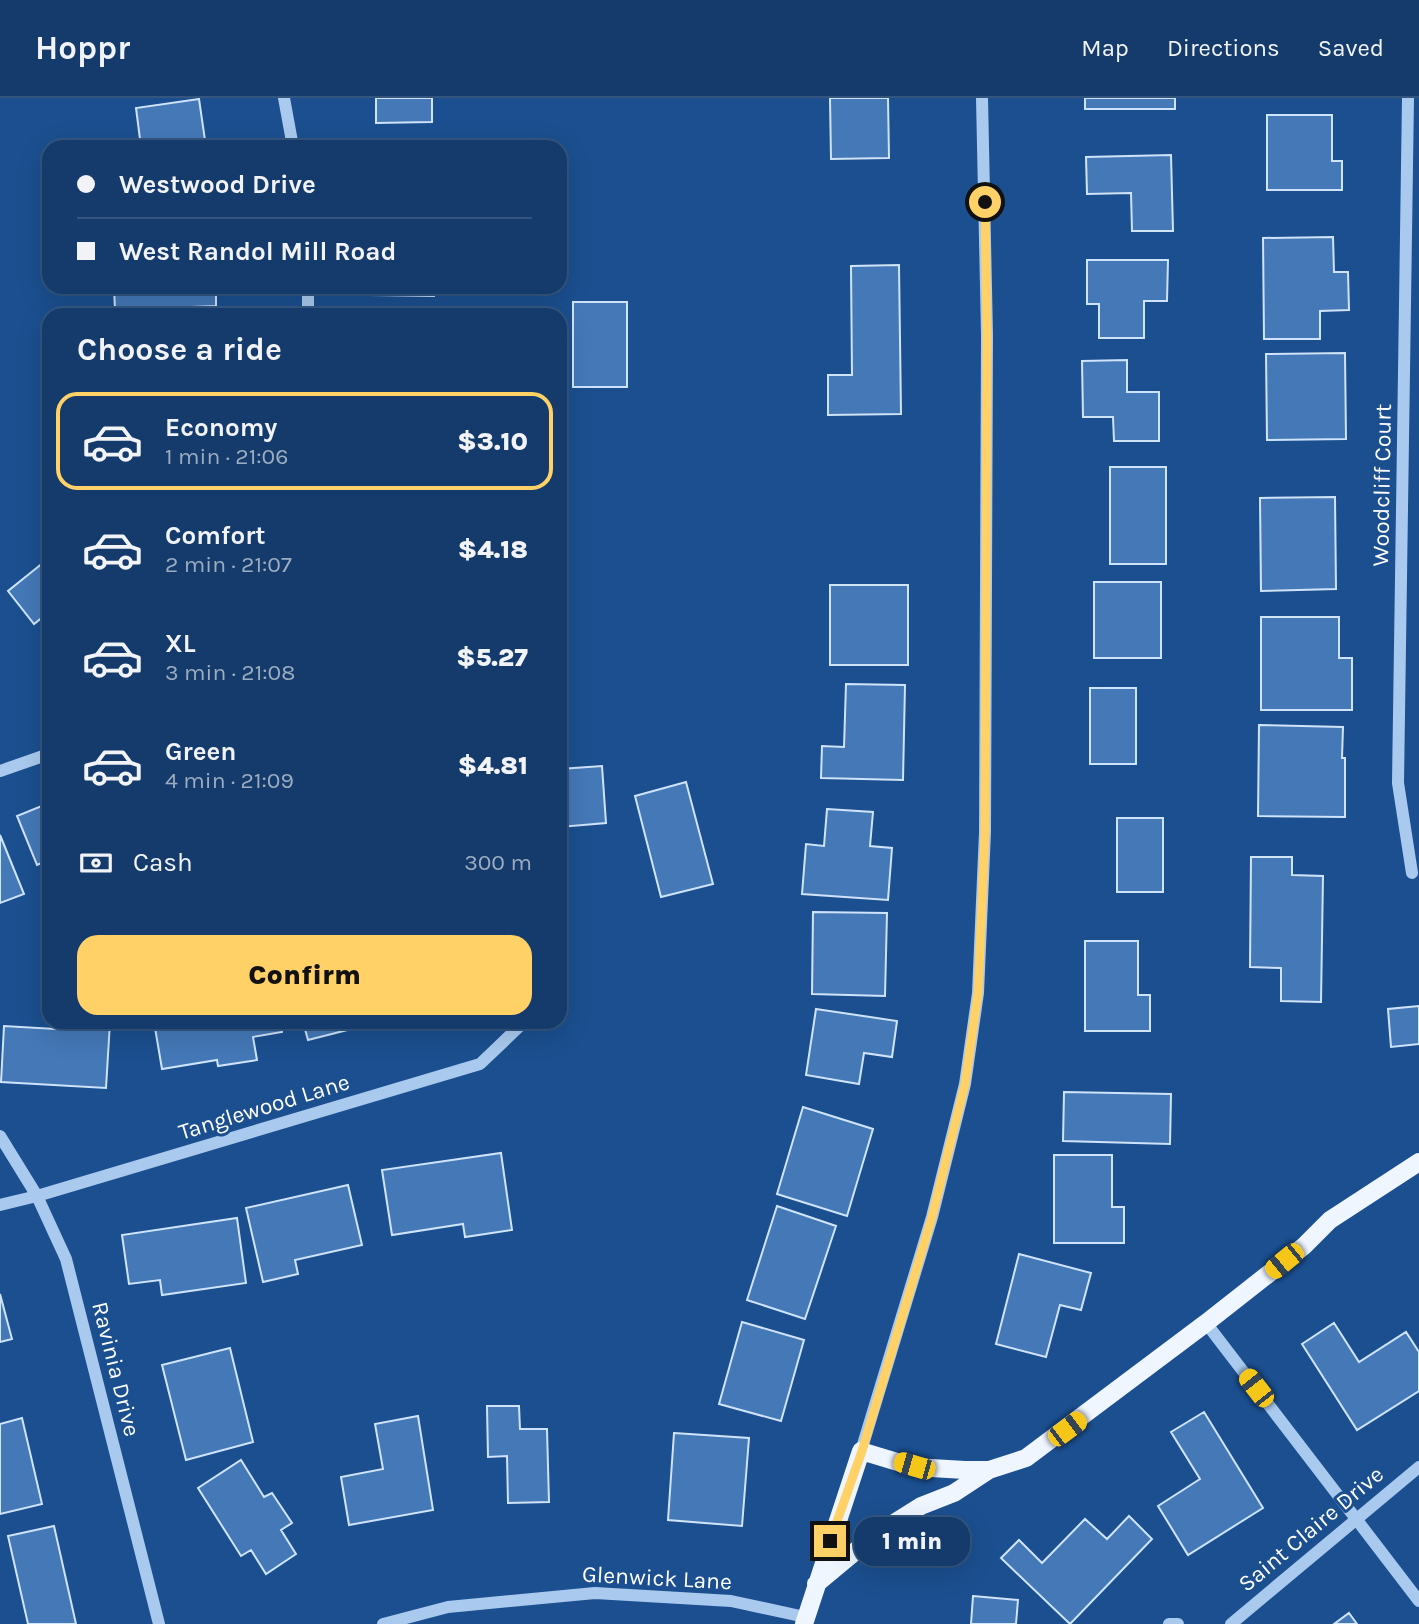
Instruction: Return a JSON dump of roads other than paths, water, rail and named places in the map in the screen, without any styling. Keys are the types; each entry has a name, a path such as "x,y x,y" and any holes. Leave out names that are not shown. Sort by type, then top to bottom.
{"main road":[{"path":"816,1584 875,1535 921,1506 954,1493 989,1470 1026,1458 1206,1323 1304,1246 1330,1220 1419,1162"},
{"path":"804,1621 862,1451 914,1466 989,1470"}],"street":[{"path":"284,98 292,140"},
{"path":"862,1451 932,1217 965,1084 978,993 985,832 987,335 982,98"},
{"name":"Woodcliff Court","path":"1408,98 1398,783 1412,873"},
{"path":"0,771 42,756"},
{"name":"Tanglewood Lane","path":"0,1205 480,1064 517,1029"},
{"name":"Ravinia Drive","path":"0,1136 37,1196 66,1259 159,1624"},
{"path":"1206,1323 1419,1601"},
{"name":"Saint Claire Drive","path":"1231,1624 1419,1467"},
{"name":"Glenwick Lane","path":"383,1624 448,1607 595,1592 731,1601 804,1621"},
{"path":"1168,1624 1178,1624"}]}
